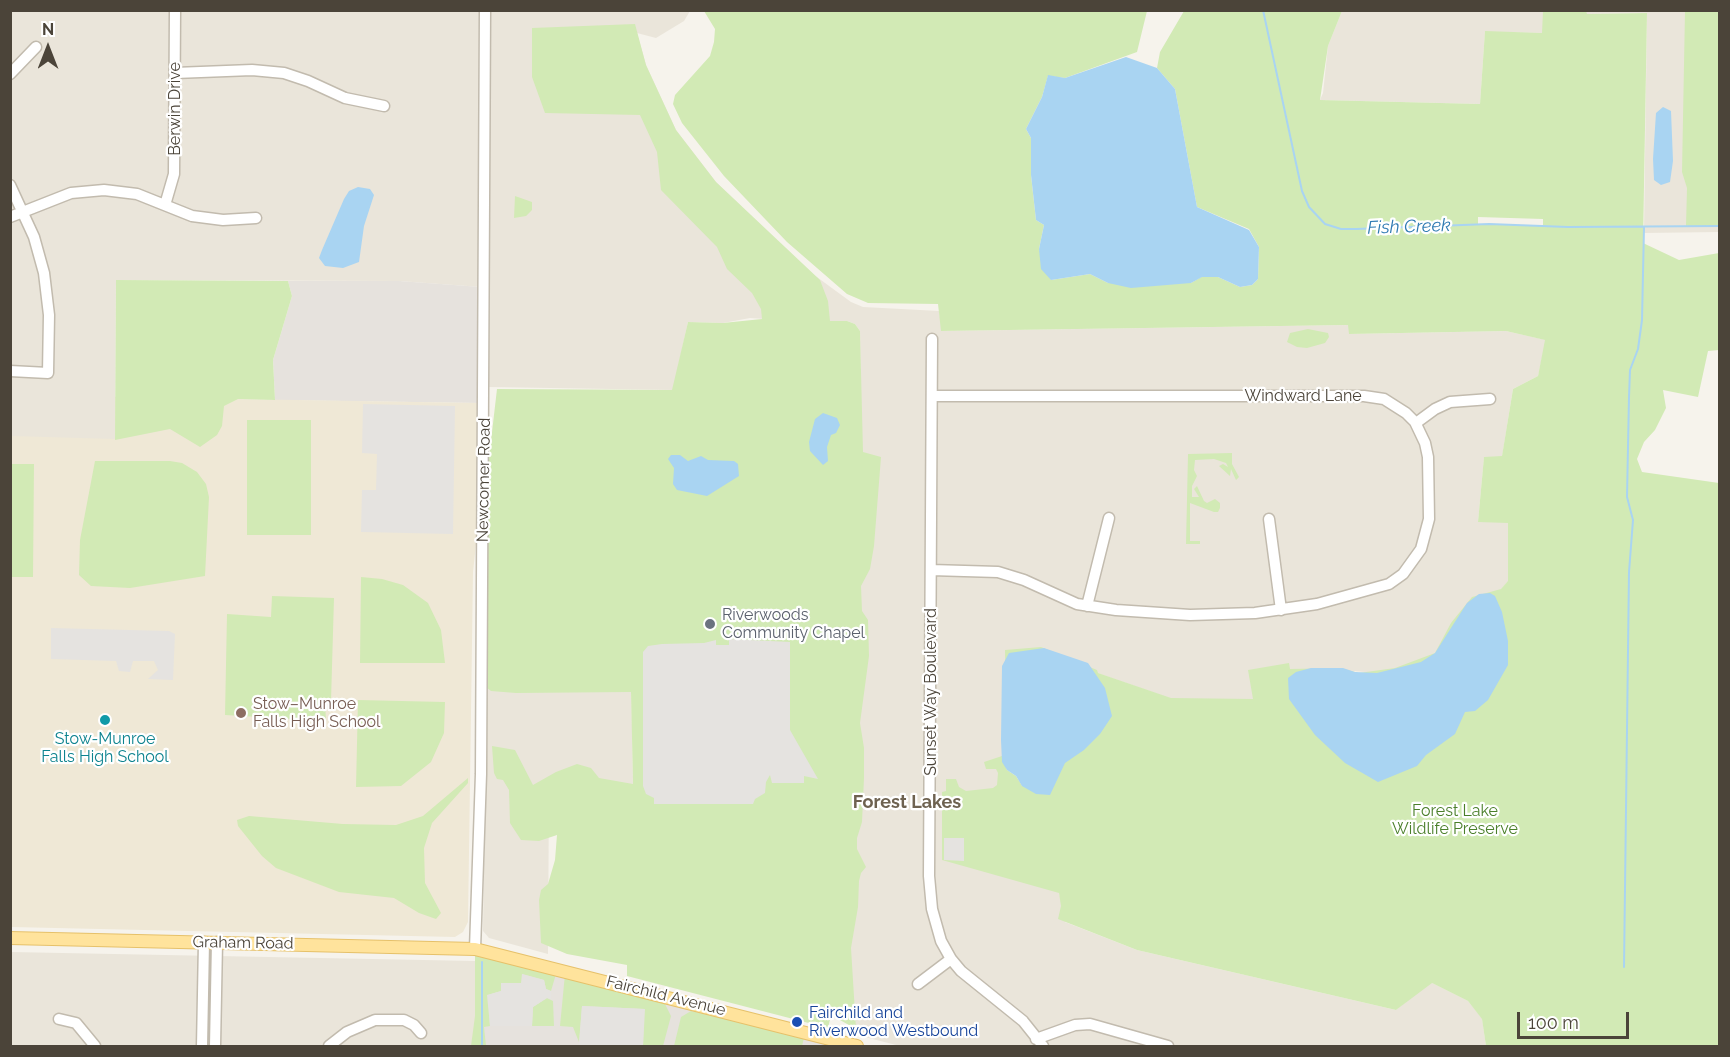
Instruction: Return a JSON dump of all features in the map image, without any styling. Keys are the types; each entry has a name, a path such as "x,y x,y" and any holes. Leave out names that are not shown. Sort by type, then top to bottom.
{"main road":[{"name":"Graham Road","path":"10,938 475,949"},
{"name":"Fairchild Avenue","path":"475,949 857,1047"}],"street":[{"name":"Berwin Drive","path":"165,206 174,174 175,10"},
{"name":"Newcomer Road","path":"475,949 481,774 486,10"},
{"path":"10,74 36,47"},
{"path":"175,73 252,70 284,73 345,98 384,106"},
{"path":"10,185 34,237 46,288 49,315 48,373 10,371"},
{"path":"10,218 58,197 88,190 125,191 208,219 256,218"},
{"name":"Sunset Way Boulevard","path":"932,339 930,895 936,927 951,959 961,971 1023,1021 1038,1044"},
{"name":"Windward Lane","path":"932,396 1364,396 1390,402 1416,423"},
{"path":"931,570 998,572 1024,580 1058,597 1087,606 1131,612 1190,615 1281,610 1317,604 1376,589 1397,579 1412,563 1421,549 1429,519 1428,457 1416,423 1435,409 1456,400 1490,399"},
{"path":"1087,606 1109,518"},
{"path":"1269,519 1281,610"},
{"path":"202,1047 204,990 211,942"},
{"path":"211,942 216,990 215,1047"},
{"path":"918,984 951,959"},
{"path":"204,990 216,990"},
{"path":"59,1019 76,1023 95,1047"},
{"path":"329,1047 346,1032 375,1020 404,1020 414,1025 421,1034"},
{"path":"1038,1044 1075,1025 1090,1024 1168,1047"},
{"path":"202,1035 215,1035"}],"shaded area":[{"path":"11,11 480,11 481,287 399,281 116,280 115,440 11,438"},
{"name":"Forest Lakes","path":"485,11 690,11 684,21 656,38 637,33 646,65 676,130 716,182 810,272 851,302 863,307 939,311 942,331 1349,325 1349,334 1506,331 1546,340 1538,376 1513,389 1502,457 1484,458 1478,522 1510,522 1514,575 1495,596 1463,611 1435,653 1421,662 1377,673 1329,669 1288,691 1229,708 1175,700 1097,673 1002,717 1002,762 1007,770 1041,799 1065,922 1137,950 1396,1010 1430,982 1468,1001 1482,1018 1486,1046 900,1046 853,1034 849,951 862,529 860,331 855,324 847,321 812,322 750,318 723,323 688,322 673,390 489,387 489,153"},
{"path":"1342,11 1543,11 1543,33 1485,32 1480,104 1320,100 1323,93 1328,46"},
{"path":"1586,11 1719,11 1719,232 1644,233 1647,13 1586,14"},
{"path":"288,281 399,281 481,287 478,403 275,400 273,360 292,296"},
{"name":"Stow–Munroe Falls High School","path":"115,397 478,403 468,922 463,932 455,937 11,927 11,436 115,439"},
{"path":"363,404 455,406 453,534 361,532 362,490 376,490 377,454 362,453"},
{"path":"488,605 630,606 633,784 549,783 548,954 489,938 483,931"},
{"path":"51,628 169,631 175,634 173,680 148,679 158,670 154,661 133,661 130,672 119,671 116,661 51,659"},
{"path":"729,639 790,642 790,730 818,779 804,776 804,783 772,783 770,775 766,782 765,793 755,799 753,804 654,804 654,798 646,794 643,786 643,652 648,646 662,644 704,643 716,640 716,645 729,645"},
{"path":"944,838 964,838 964,861 944,860"},
{"path":"11,952 475,961 475,1046 11,1046"},
{"path":"475,953 841,1046 475,1046"},
{"path":"522,974 544,980 546,989 551,991 551,999 547,998 533,1007 532,1026 490,1026 487,995 501,991 501,983 521,983"},
{"path":"582,1006 645,1009 643,1046 579,1046"}],"green space":[{"name":"Forest Lake Wildlife Preserve","path":"704,11 1147,11 1137,52 1065,78 1048,76 1042,97 1026,129 1031,138 1031,175 1036,220 1044,225 1039,249 1051,280 1090,274 1108,283 1191,283 1201,277 1218,277 1240,287 1252,285 1258,279 1259,247 1249,229 1197,207 1175,89 1157,68 1160,52 1184,11 1342,11 1328,46 1320,100 1480,104 1485,31 1542,33 1543,11 1586,11 1587,14 1647,13 1643,243 1679,260 1719,253 1719,350 1708,351 1698,397 1663,390 1666,408 1655,430 1644,442 1637,459 1642,472 1719,483 1719,1046 1486,1046 1482,1019 1468,1001 1432,983 1396,1010 1137,950 1058,919 1061,906 1059,893 942,860 942,792 946,791 946,779 956,779 959,787 966,791 993,788 997,785 998,773 996,769 986,769 984,762 1002,756 1007,770 1016,776 1022,786 1033,785 1007,768 1005,650 1041,647 1097,670 1098,673 1171,698 1253,699 1248,670 1289,663 1290,669 1340,668 1359,673 1395,668 1435,653 1451,623 1472,597 1501,589 1508,581 1508,523 1478,522 1484,457 1502,456 1513,389 1538,376 1545,340 1506,331 1349,334 1348,325 941,331 938,304 868,303 847,294 787,242 724,176 682,123 673,104 675,95 710,56 715,29","holes":["1478,217 1543,219 1543,226 1478,224"]},
{"path":"1685,11 1719,11 1719,226 1686,226 1687,188 1682,172"},
{"path":"635,24 646,65 676,130 716,182 820,280 828,301 830,321 847,321 855,324 860,331 863,452 881,457 874,546 870,569 861,586 862,611 868,620 869,656 860,723 864,748 864,778 862,822 857,838 857,849 866,867 859,881 858,907 851,948 856,1029 831,1015 828,1028 627,976 627,965 567,954 541,943 539,900 541,890 548,884 555,860 557,835 539,841 521,840 510,823 509,790 503,780 497,779 494,773 492,746 515,750 533,785 556,772 577,764 591,768 599,778 633,784 631,692 516,693 491,691 486,687 489,458 497,389 672,390 688,322 723,323 762,319 761,309 752,293 727,269 717,247 661,190 657,152 640,115 545,113 532,77 532,28"},
{"path":"515,196 532,202 532,210 526,216 514,218"},
{"path":"116,280 288,281 292,296 273,360 275,400 238,399 224,406 222,426 217,435 200,447 170,429 115,440"},
{"path":"1308,329 1328,333 1329,337 1325,343 1307,348 1297,347 1287,342 1290,333"},
{"path":"247,420 311,420 311,535 247,535"},
{"path":"1232,453 1232,464 1239,477 1236,480 1231,469 1230,476 1219,466 1223,464 1228,467 1226,463 1214,459 1195,460 1194,470 1197,476 1192,486 1192,497 1199,497 1194,489 1197,486 1204,501 1207,503 1215,499 1220,503 1220,508 1218,512 1214,512 1190,503 1190,541 1200,541 1200,544 1186,544 1188,454"},
{"path":"95,461 170,461 182,463 197,472 206,484 209,497 205,576 130,588 91,586 79,575 80,540"},
{"path":"11,464 34,464 33,577 11,577"},
{"path":"361,577 382,579 403,585 428,603 441,630 445,663 360,663"},
{"path":"272,596 334,598 331,701 325,702 326,721 225,715 227,614 271,617"},
{"path":"358,700 445,702 444,733 431,762 401,786 356,787"},
{"path":"468,778 468,783 432,823 424,848 425,883 441,913 436,919 419,913 394,898 339,892 276,868 262,856 238,826 237,820 249,816 343,824 396,825 423,816"},
{"path":"475,955 556,974 551,991 546,989 544,980 522,974 522,983 502,983 501,991 488,995 490,1026 484,1027 486,1046 471,1046 475,1016"},
{"path":"565,974 665,1004 671,1016 663,1046 643,1046 644,1009 582,1006 579,1042 573,1027 560,1026"},
{"path":"547,998 553,1001 554,1026 532,1026 533,1007"},
{"path":"691,1011 804,1038 802,1046 674,1046 681,1017"}],"water":[{"path":"1126,57 1157,68 1175,89 1197,207 1249,230 1259,247 1258,279 1252,285 1240,287 1218,277 1202,277 1191,283 1131,288 1108,283 1090,274 1051,280 1041,269 1039,249 1044,225 1036,220 1031,175 1031,138 1026,129 1042,97 1048,75 1065,78"},
{"path":"1663,107 1671,111 1673,161 1670,182 1661,185 1654,180 1653,159 1656,113"},
{"path":"358,187 370,189 374,195 364,226 359,262 343,268 325,266 319,258 322,250 344,199 349,191"},
{"path":"823,413 837,418 840,425 836,433 831,435 827,447 828,461 823,465 810,451 809,442 815,419"},
{"path":"671,455 680,455 688,461 701,456 708,460 734,461 738,464 739,476 707,496 677,490 673,484 674,468 668,459"},
{"path":"1490,593 1495,596 1502,612 1508,641 1508,665 1488,700 1475,711 1465,712 1455,734 1426,755 1417,766 1378,782 1345,763 1315,735 1289,699 1288,678 1296,672 1311,668 1343,668 1355,672 1377,673 1421,662 1435,653 1467,603 1479,594"},
{"path":"1044,648 1088,663 1105,688 1112,716 1100,734 1084,750 1065,763 1050,795 1036,794 1022,786 1016,776 1007,770 1002,762 1001,740 1002,666 1009,653"}],"waterway":[{"name":"Fish Creek","path":"1263,10 1302,191 1309,207 1325,224 1341,229 1489,224 1568,227 1720,226"},
{"path":"1624,967 1629,572 1633,520 1627,497 1629,397 1630,370 1638,349 1642,320 1644,227"},
{"path":"482,962 482,1046"}],"place":[{"name":"Riverwoods Community Chapel","path":"710,624"},
{"name":"Stow–Munroe Falls High School","path":"241,713"},
{"name":"Stow-Munroe Falls High School","path":"105,720"},
{"name":"Fairchild and Riverwood Westbound","path":"797,1022"}],"district":[{"name":"Forest Lakes","path":"907,803"}]}
